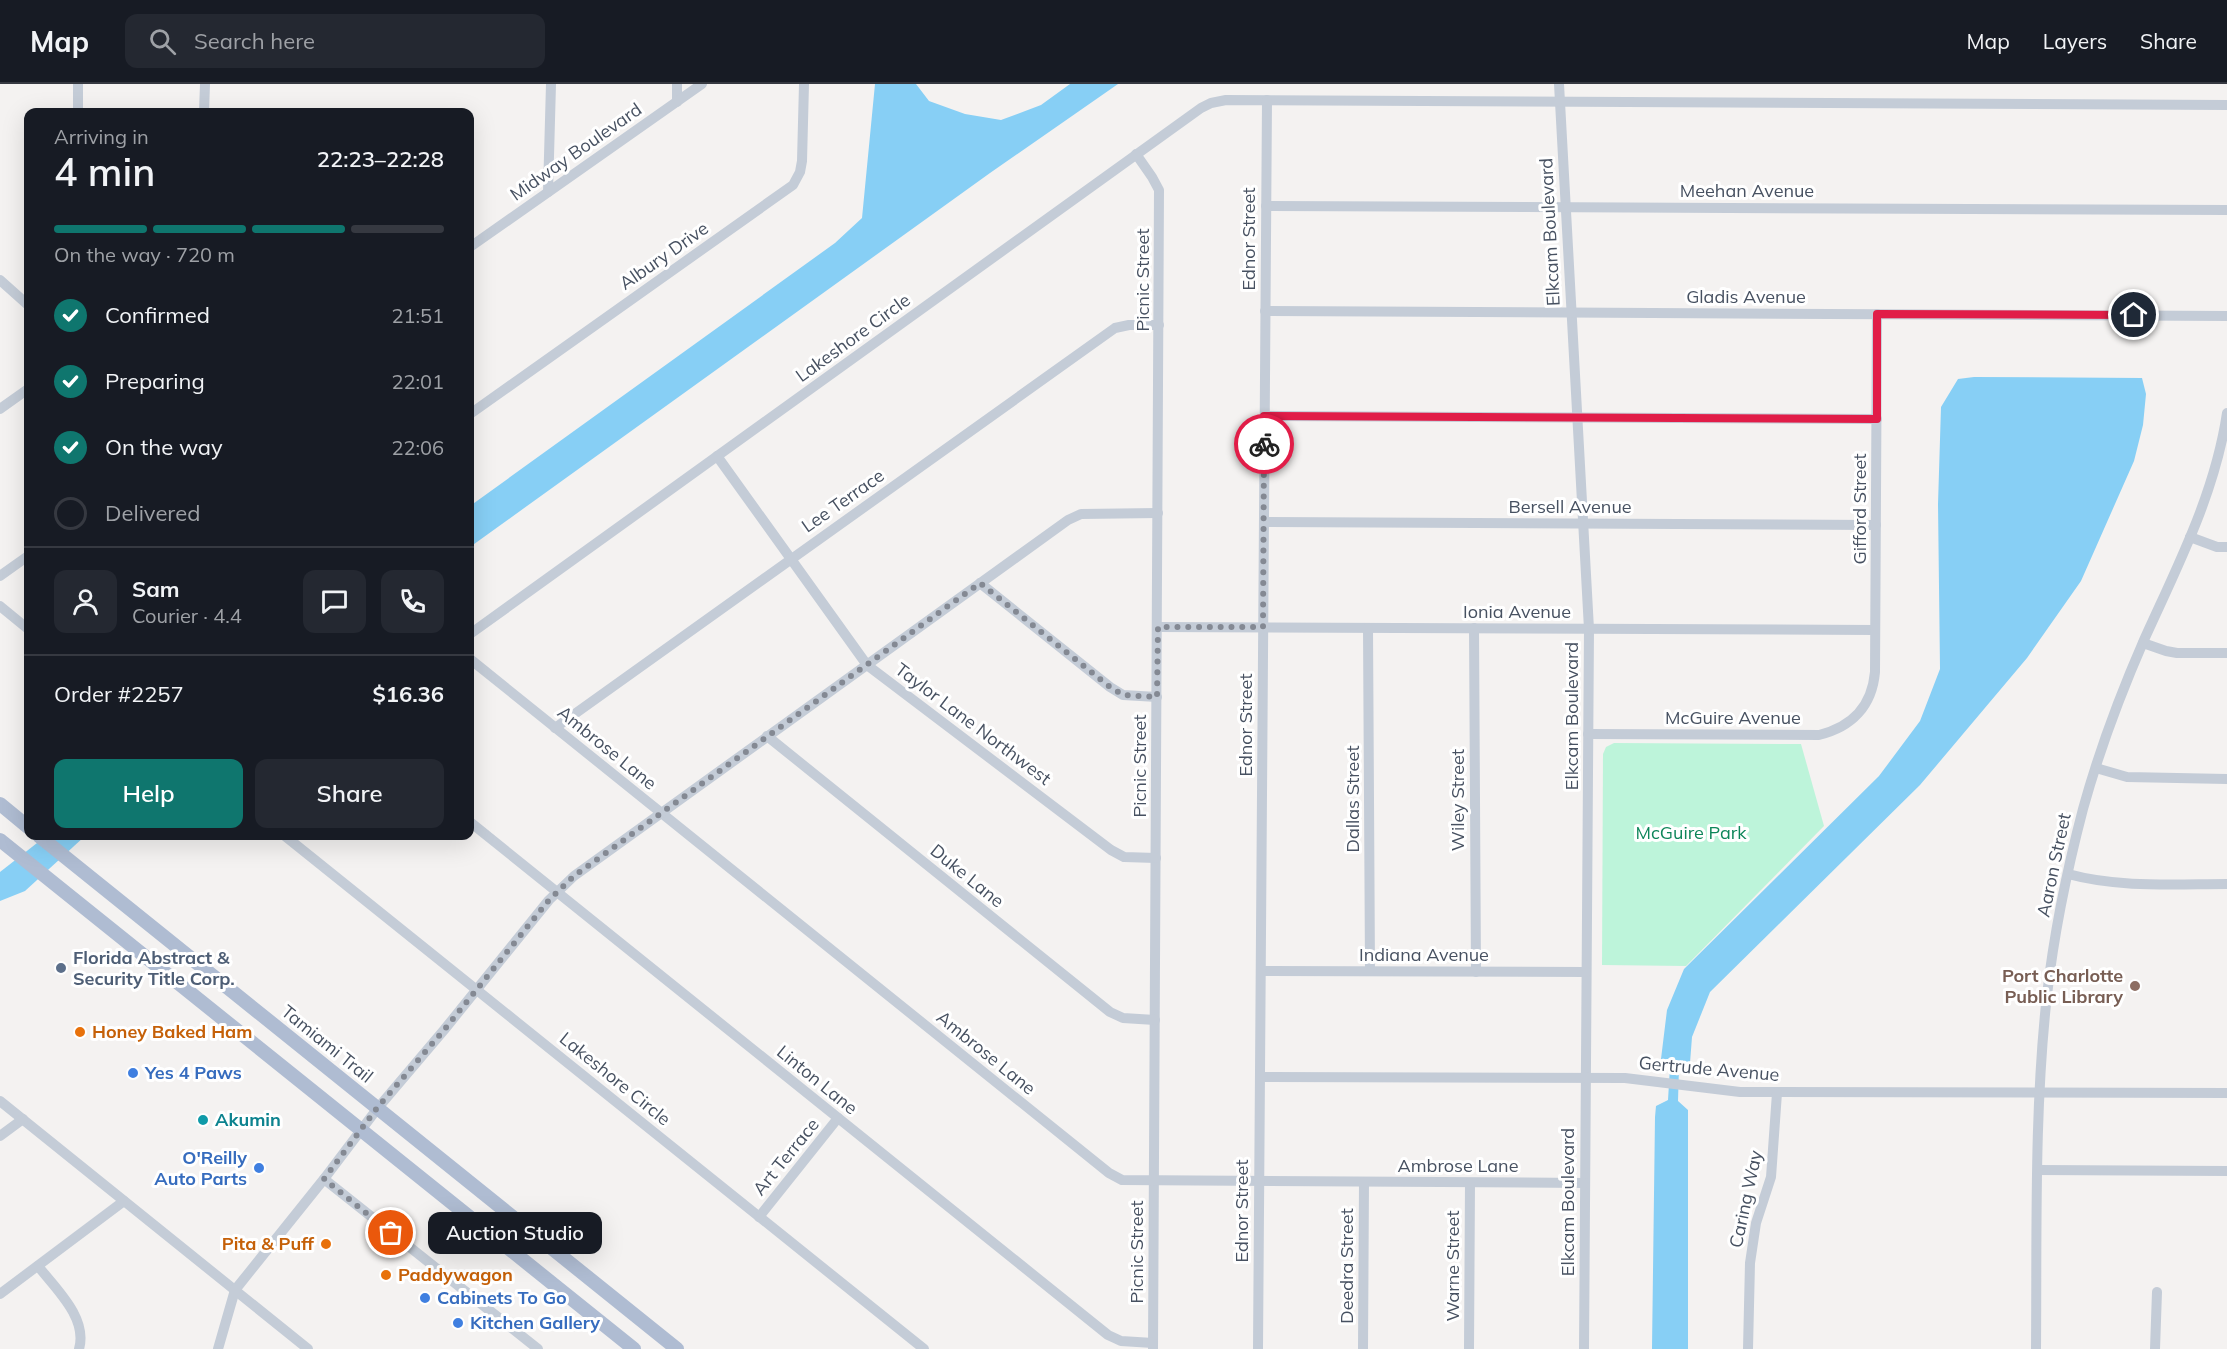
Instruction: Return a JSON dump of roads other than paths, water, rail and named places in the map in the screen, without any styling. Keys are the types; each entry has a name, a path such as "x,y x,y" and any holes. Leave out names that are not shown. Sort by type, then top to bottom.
{"main road":[{"path":"0,804 24,824"},
{"path":"0,840 634,1349"},
{"name":"Tamiami Trail","path":"44,840 677,1349"}],"street":[{"path":"78,84 78,108"},
{"path":"204,108 205,84"},
{"path":"548,192 551,84"},
{"path":"677,84 677,102"},
{"name":"Midway Boulevard","path":"474,244 702,84"},
{"name":"Albury Drive","path":"474,411 793,185 800,172 802,161 804,84"},
{"name":"Elkcam Boulevard","path":"1559,84 1589,629 1584,1349"},
{"name":"Lakeshore Circle","path":"474,631 1136,154 1211,103 1226,100 1267,100 2227,105"},
{"name":"Ednor Street","path":"1258,1349 1267,100"},
{"name":"Picnic Street","path":"1136,154 1159,190 1153,1346"},
{"name":"Meehan Avenue","path":"1266,206 2227,210"},
{"path":"0,280 24,301"},
{"name":"Gladis Avenue","path":"1265,311 2227,316"},
{"name":"Gifford Street","path":"1867,703 1875,678 1877,314"},
{"name":"Lee Terrace","path":"555,728 1114,328 1129,325 1159,325"},
{"path":"0,409 24,392"},
{"name":"Aaron Street","path":"2036,1349 2040,1093 2047,994 2068,874 2083,809 2096,768 2127,680 2205,500 2225,440 2227,413"},
{"path":"1264,416 1877,419"},
{"name":"Taylor Lane Northwest","path":"717,456 867,665 1111,850 1124,857 1156,858"},
{"path":"218,1349 235,1290 324,1179 377,1108 557,892 583,869 1068,520 1081,514 1158,513"},
{"name":"Bersell Avenue","path":"1264,522 1876,525"},
{"path":"2190,537 2217,547 2227,548"},
{"path":"0,576 24,559"},
{"path":"980,583 1110,687 1123,695 1157,697"},
{"path":"0,606 24,626"},
{"name":"Ionia Avenue","path":"1158,627 1875,630"},
{"name":"Dallas Street","path":"1368,627 1370,971"},
{"name":"Wiley Street","path":"1474,628 1476,972"},
{"path":"2143,643 2177,653 2227,653"},
{"name":"Ambrose Lane","path":"474,662 1109,1173 1122,1180 1585,1184"},
{"name":"McGuire Avenue","path":"1588,734 1819,735 1844,726 1855,718 1867,703"},
{"name":"Duke Lane","path":"767,736 1110,1012 1123,1018 1155,1020"},
{"path":"2096,768 2127,777 2227,779"},
{"name":"Linton Lane","path":"474,825 1108,1335 1121,1341 1153,1346"},
{"name":"Lakeshore Circle","path":"290,840 924,1349"},
{"path":"2068,874 2094,881 2119,884 2227,884"},
{"name":"Indiana Avenue","path":"1261,971 1586,972"},
{"name":"Gertrude Avenue","path":"1260,1077 1625,1078 1725,1091 1777,1093 2227,1093"},
{"name":"Caring Way","path":"1748,1349 1750,1263 1756,1223 1772,1177 1777,1093"},
{"path":"0,1101 308,1349"},
{"name":"Art Terrace","path":"759,1217 838,1118"},
{"path":"0,1136 23,1119"},
{"path":"2038,1170 2227,1171"},
{"path":"324,1179 538,1349"},
{"name":"Deedra Street","path":"1363,1349 1364,1182"},
{"name":"Warne Street","path":"1469,1349 1470,1183"},
{"path":"0,1294 124,1201"},
{"path":"38,1266 80,1324 82,1338 79,1349"},
{"path":"2155,1349 2157,1292"}],"water":[{"path":"875,84 916,84 929,101 965,114 1001,120 1041,105 1070,84 1118,84 990,173 474,544 474,503 835,243 862,218"},
{"path":"1974,377 2142,378 2146,394 2143,425 2134,461 2081,581 2027,658 1920,785 1710,992 1692,1037 1690,1063 1679,1067 1678,1101 1688,1110 1688,1349 1652,1349 1655,1117 1656,1106 1668,1100 1670,1067 1661,1059 1667,1010 1684,969 1879,776 1920,721 1940,669 1938,504 1941,407 1958,379"},
{"path":"41,840 81,840 25,891 0,901 0,872"}],"place":[{"name":"Florida Abstract & Security Title Corp.","path":"61,968"},
{"name":"Port Charlotte Public Library","path":"2135,986"},
{"name":"Honey Baked Ham","path":"80,1032"},
{"name":"Yes 4 Paws","path":"133,1073"},
{"name":"Akumin","path":"203,1120"},
{"name":"O'Reilly Auto Parts","path":"259,1168"},
{"name":"Auction Studio","path":"391,1233"},
{"name":"Pita & Puff","path":"326,1244"},
{"name":"Paddywagon","path":"386,1275"},
{"name":"Cabinets To Go","path":"425,1298"},
{"name":"Kitchen Gallery","path":"458,1323"}],"park label":[{"name":"McGuire Park","path":"1691,833"}]}
